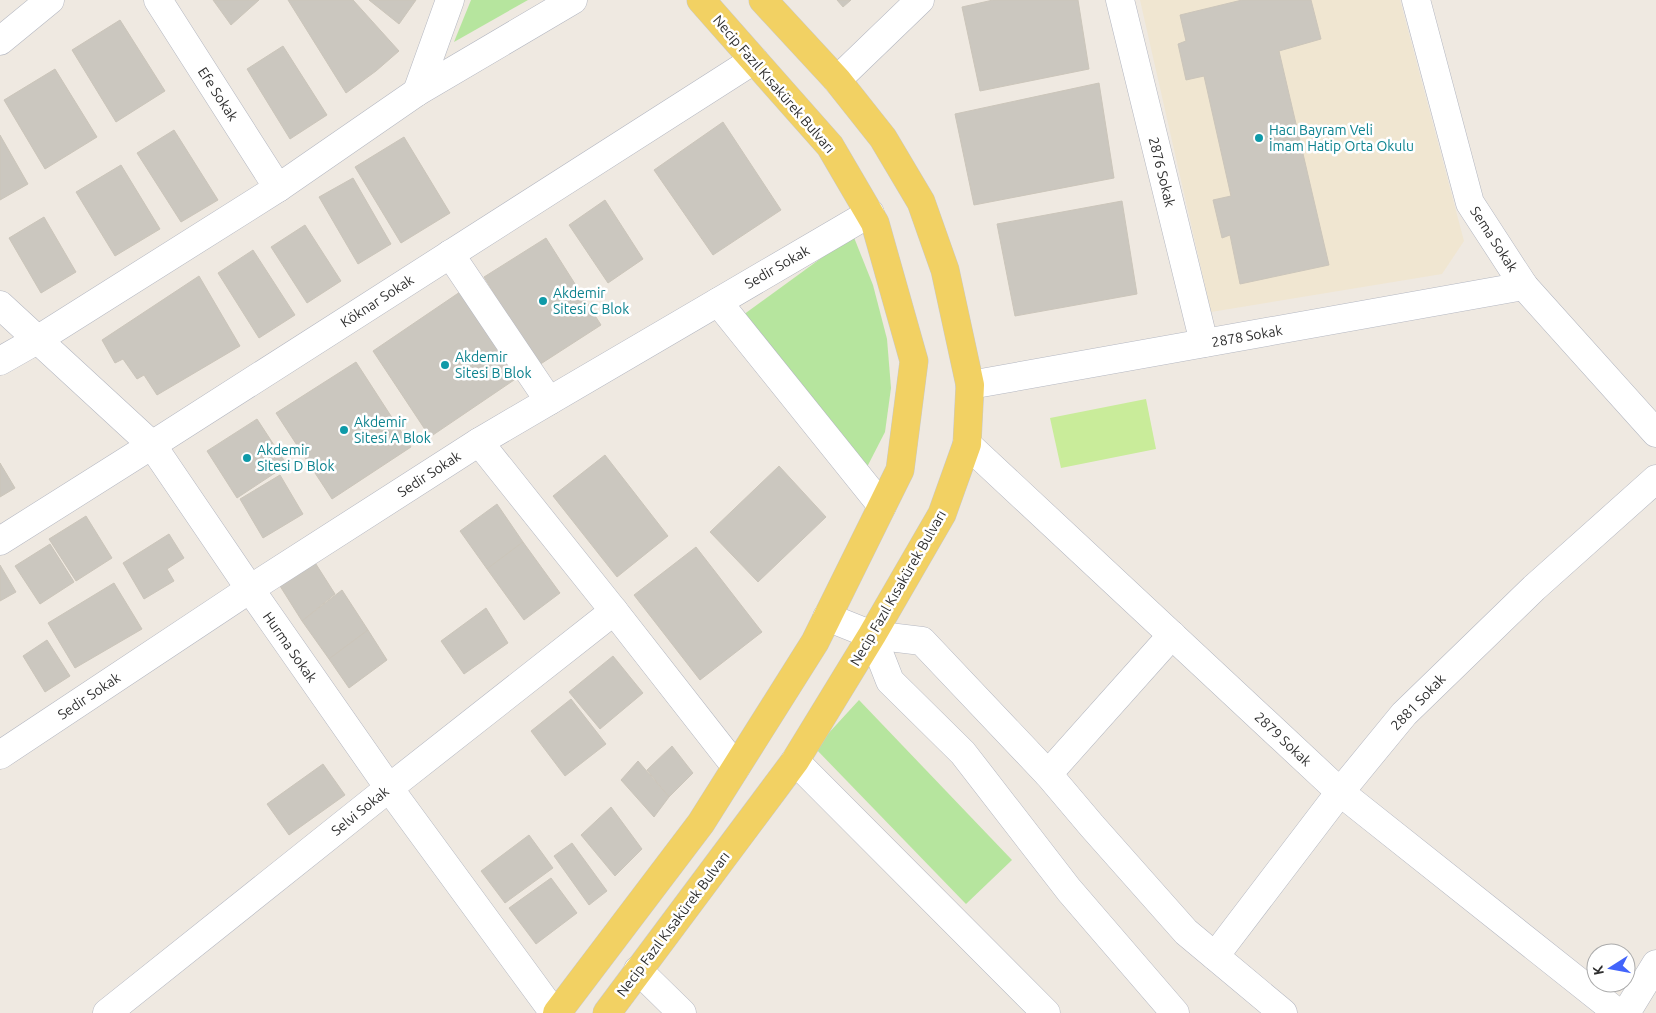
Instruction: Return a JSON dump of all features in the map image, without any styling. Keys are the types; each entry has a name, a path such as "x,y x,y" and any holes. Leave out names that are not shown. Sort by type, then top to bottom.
{"main road":[{"name":"Necip Fazıl Kısakürek Bulvarı","path":"555,1013 701,823 815,642 900,470 914,361 875,223 830,146 701,0"},
{"name":"Necip Fazıl Kısakürek Bulvarı","path":"606,1013 795,761 872,635 942,514 967,444 970,385 944,270 921,202 883,138 837,80 763,0"}],"street":[{"path":"0,41 50,0"},
{"name":"Efe Sokak","path":"158,0 278,188"},
{"path":"417,92 450,0"},
{"path":"0,361 37,340 278,188 417,92 573,0"},
{"path":"837,80 920,0"},
{"name":"2876 Sokak","path":"1120,0 1204,343"},
{"name":"Sema Sokak","path":"1416,0 1470,203 1524,286 1656,433"},
{"name":"Köknar Sokak","path":"0,541 754,60"},
{"name":"Sedir Sokak","path":"0,755 250,589 479,442 870,213"},
{"path":"450,254 549,401"},
{"name":"2878 Sokak","path":"970,385 1524,286"},
{"path":"718,302 882,506"},
{"name":"Hurma Sokak","path":"0,305 152,445 389,788 555,1013"},
{"path":"479,442 736,767"},
{"name":"2879 Sokak","path":"967,444 1340,792 1618,1013"},
{"name":"2881 Sokak","path":"1215,956 1340,792 1404,714 1534,588 1656,479"},
{"name":"Selvi Sokak","path":"107,1013 614,611"},
{"path":"827,617 872,635 922,641 1048,774 1186,932 1283,1013"},
{"path":"872,635 890,681 963,753 1068,890 1174,1013"},
{"path":"1048,774 1172,635"},
{"path":"795,761 1046,1013"},
{"path":"1626,1013 1656,964"},
{"path":"638,970 682,1013"}],"shaded area":[{"path":"1140,0 1400,0 1464,241 1442,274 1211,312"}],"green space":[{"path":"471,0 528,0 454,42"},
{"path":"853,235 873,285 887,339 891,388 885,432 866,469 743,315"},
{"path":"1146,399 1156,449 1061,468 1050,418"},
{"path":"859,700 1012,860 966,904 815,748"}],"building":[{"path":"213,0 259,0 231,25"},
{"path":"288,0 353,0 399,51 346,93"},
{"path":"369,0 416,0 399,24"},
{"path":"837,0 851,0 843,7"},
{"path":"993,0 1078,0 1089,69 980,91 962,7"},
{"name":"Hacı Bayram Veli İmam Hatip Orta Okulu","path":"1242,0 1311,0 1321,39 1279,51 1329,265 1240,284 1230,235 1222,238 1213,200 1231,196 1204,76 1186,80 1178,44 1186,41 1180,15"},
{"path":"120,20 165,91 116,122 72,50"},
{"path":"283,46 327,115 290,139 247,69"},
{"path":"55,69 97,137 45,169 4,100"},
{"path":"1099,83 1114,178 974,205 955,114"},
{"path":"723,122 781,210 713,255 654,170"},
{"path":"174,130 218,200 181,222 137,153"},
{"path":"0,135 28,184 0,200"},
{"path":"404,137 450,213 401,243 355,167"},
{"path":"121,165 160,229 115,256 76,192"},
{"path":"353,178 391,244 358,264 319,197"},
{"path":"605,200 643,259 608,283 569,225"},
{"path":"1122,201 1137,294 1015,316 997,224"},
{"path":"44,217 76,272 41,293 9,238"},
{"path":"305,225 341,281 307,303 271,247"},
{"name":"Akdemir Sitesi C Blok","path":"546,238 601,325 539,365 484,277"},
{"path":"253,250 295,315 259,338 218,273"},
{"path":"199,276 240,346 157,395 144,375 137,379 123,359 115,363 102,340"},
{"name":"Akdemir Sitesi B Blok","path":"460,292 517,378 430,437 373,351"},
{"name":"Akdemir Sitesi A Blok","path":"356,362 411,447 332,499 276,413"},
{"name":"Akdemir Sitesi D Blok","path":"257,419 287,465 237,498 207,451"},
{"path":"605,455 668,536 617,577 553,496"},
{"path":"0,463 15,488 0,497"},
{"path":"779,466 826,517 758,582 710,532"},
{"path":"280,475 303,514 263,538 240,499"},
{"path":"497,504 523,542 487,569 460,531"},
{"path":"86,516 112,558 76,581 49,539"},
{"path":"169,534 184,558 167,569 174,581 144,599 123,563"},
{"path":"523,542 560,593 524,620 487,569"},
{"path":"50,544 74,582 40,604 15,566"},
{"path":"696,547 762,632 700,680 634,595"},
{"path":"314,561 335,594 302,621 280,586"},
{"path":"0,565 16,592 0,601"},
{"path":"114,583 142,629 75,668 48,623"},
{"path":"342,590 368,630 329,659 302,621"},
{"path":"486,608 508,643 464,674 441,641"},
{"path":"368,630 387,660 349,688 329,659"},
{"path":"47,640 70,676 45,692 23,656"},
{"path":"613,656 643,693 600,729 569,692"},
{"path":"571,699 606,744 565,776 531,731"},
{"path":"672,746 693,773 669,797 647,770"},
{"path":"638,761 669,797 654,817 621,780"},
{"path":"323,764 345,795 289,835 267,804"},
{"path":"611,807 642,849 615,876 581,835"},
{"path":"529,835 553,868 505,903 481,871"},
{"path":"572,843 607,891 589,905 554,856"},
{"path":"551,878 577,913 536,944 509,908"}],"place":[{"name":"Hacı Bayram Veli İmam Hatip Orta Okulu","path":"1259,138"},
{"name":"Akdemir Sitesi C Blok","path":"543,301"},
{"name":"Akdemir Sitesi B Blok","path":"445,365"},
{"name":"Akdemir Sitesi A Blok","path":"344,430"},
{"name":"Akdemir Sitesi D Blok","path":"247,458"}]}
